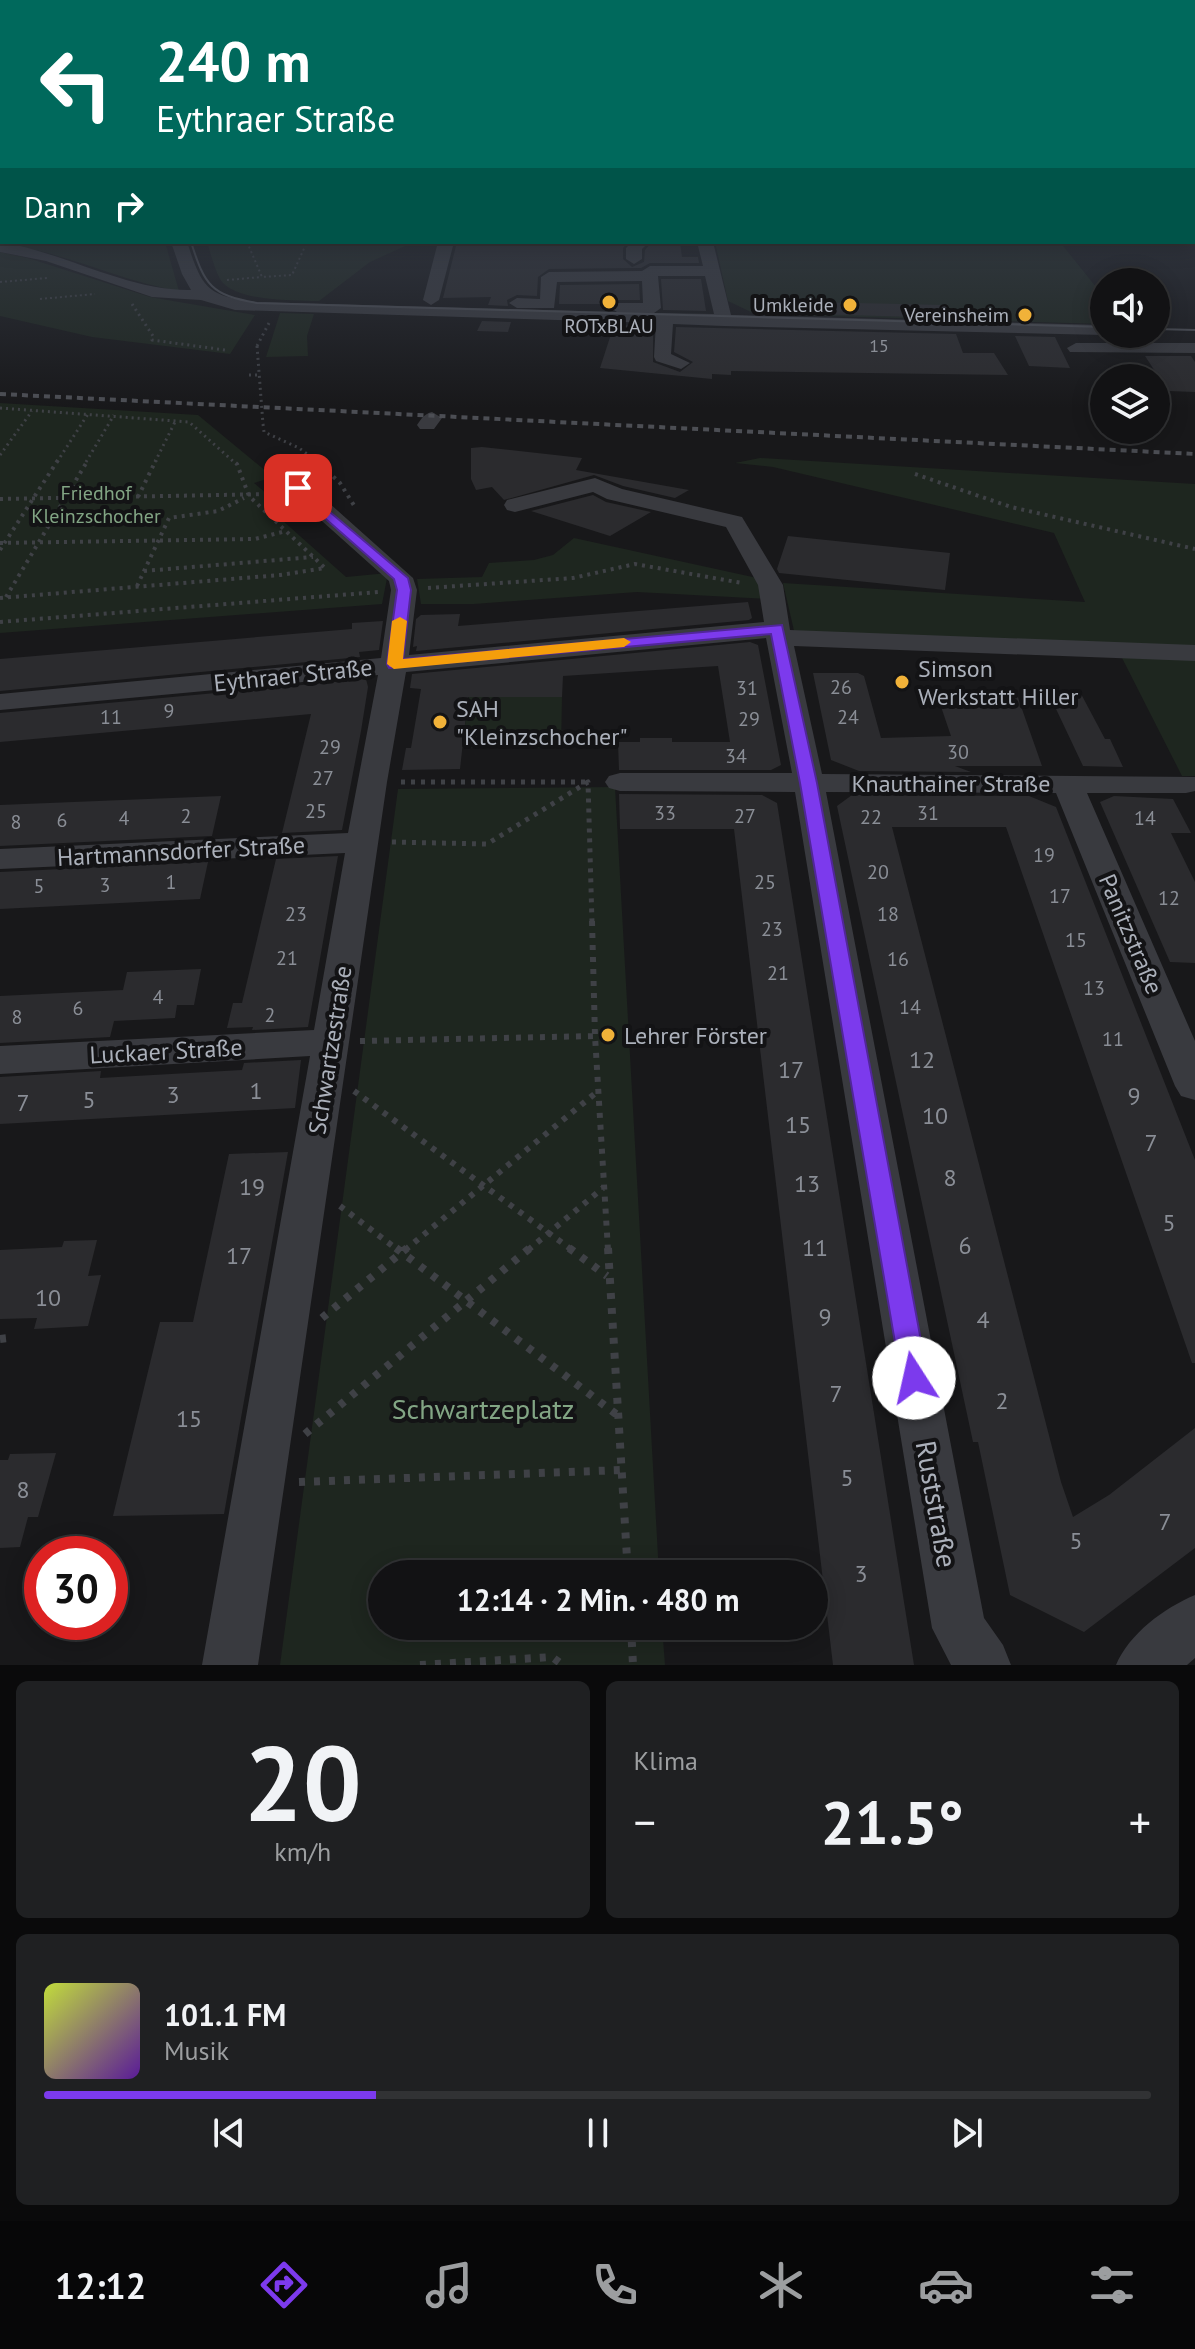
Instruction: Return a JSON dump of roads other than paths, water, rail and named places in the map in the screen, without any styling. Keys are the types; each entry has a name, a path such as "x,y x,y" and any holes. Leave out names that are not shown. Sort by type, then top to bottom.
{"street":[{"path":"34,253 156,293 183,297 204,295 262,308 652,308 650,271 713,271"},
{"path":"182,253 191,282 204,295"},
{"path":"426,306 443,253"},
{"path":"634,253 634,259"},
{"path":"708,253 724,321"},
{"path":"548,310 549,277 650,276"},
{"path":"548,310 665,320 1090,330"},
{"path":"665,320 663,357 681,363"},
{"path":"1011,328 1013,335 1027,347"},
{"path":"1170,332 1195,333"},
{"path":"1061,349 1195,348"},
{"name":"Schwartzestraße","path":"230,1665 404,590 401,578 295,485"},
{"name":"Ruststraße","path":"515,505 595,485 615,494 734,522 772,581 778,633 809,783 959,1628 983,1665"},
{"name":"Eythraer Straße","path":"0,702 394,664 778,633 1195,653"},
{"name":"Knauthainer Straße","path":"620,782 1186,784"},
{"name":"Panitzstraße","path":"1067,783 1195,1086"},
{"name":"Hartmannsdorfer Straße","path":"0,859 363,842"},
{"name":"Luckaer Straße","path":"0,1060 329,1056"},
{"path":"1144,1665 1195,1622"}],"tram line":[{"path":"195,253 212,286 229,296 257,303 1090,327"},
{"path":"1170,329 1195,330"}],"railway":[{"path":"0,394 1195,454"}],"place":[{"name":"ROTxBLAU","path":"609,302"},
{"name":"Umkleide","path":"850,305"},
{"name":"Vereinsheim","path":"1025,315"},
{"name":"Simson Werkstatt Hiller","path":"902,682"},
{"name":"SAH \"Kleinzschocher\"","path":"440,722"},
{"name":"Lehrer Förster","path":"608,1035"}],"park label":[{"name":"Friedhof Kleinzschocher","path":"96,504"},
{"name":"Schwartzeplatz","path":"483,1408"}]}
